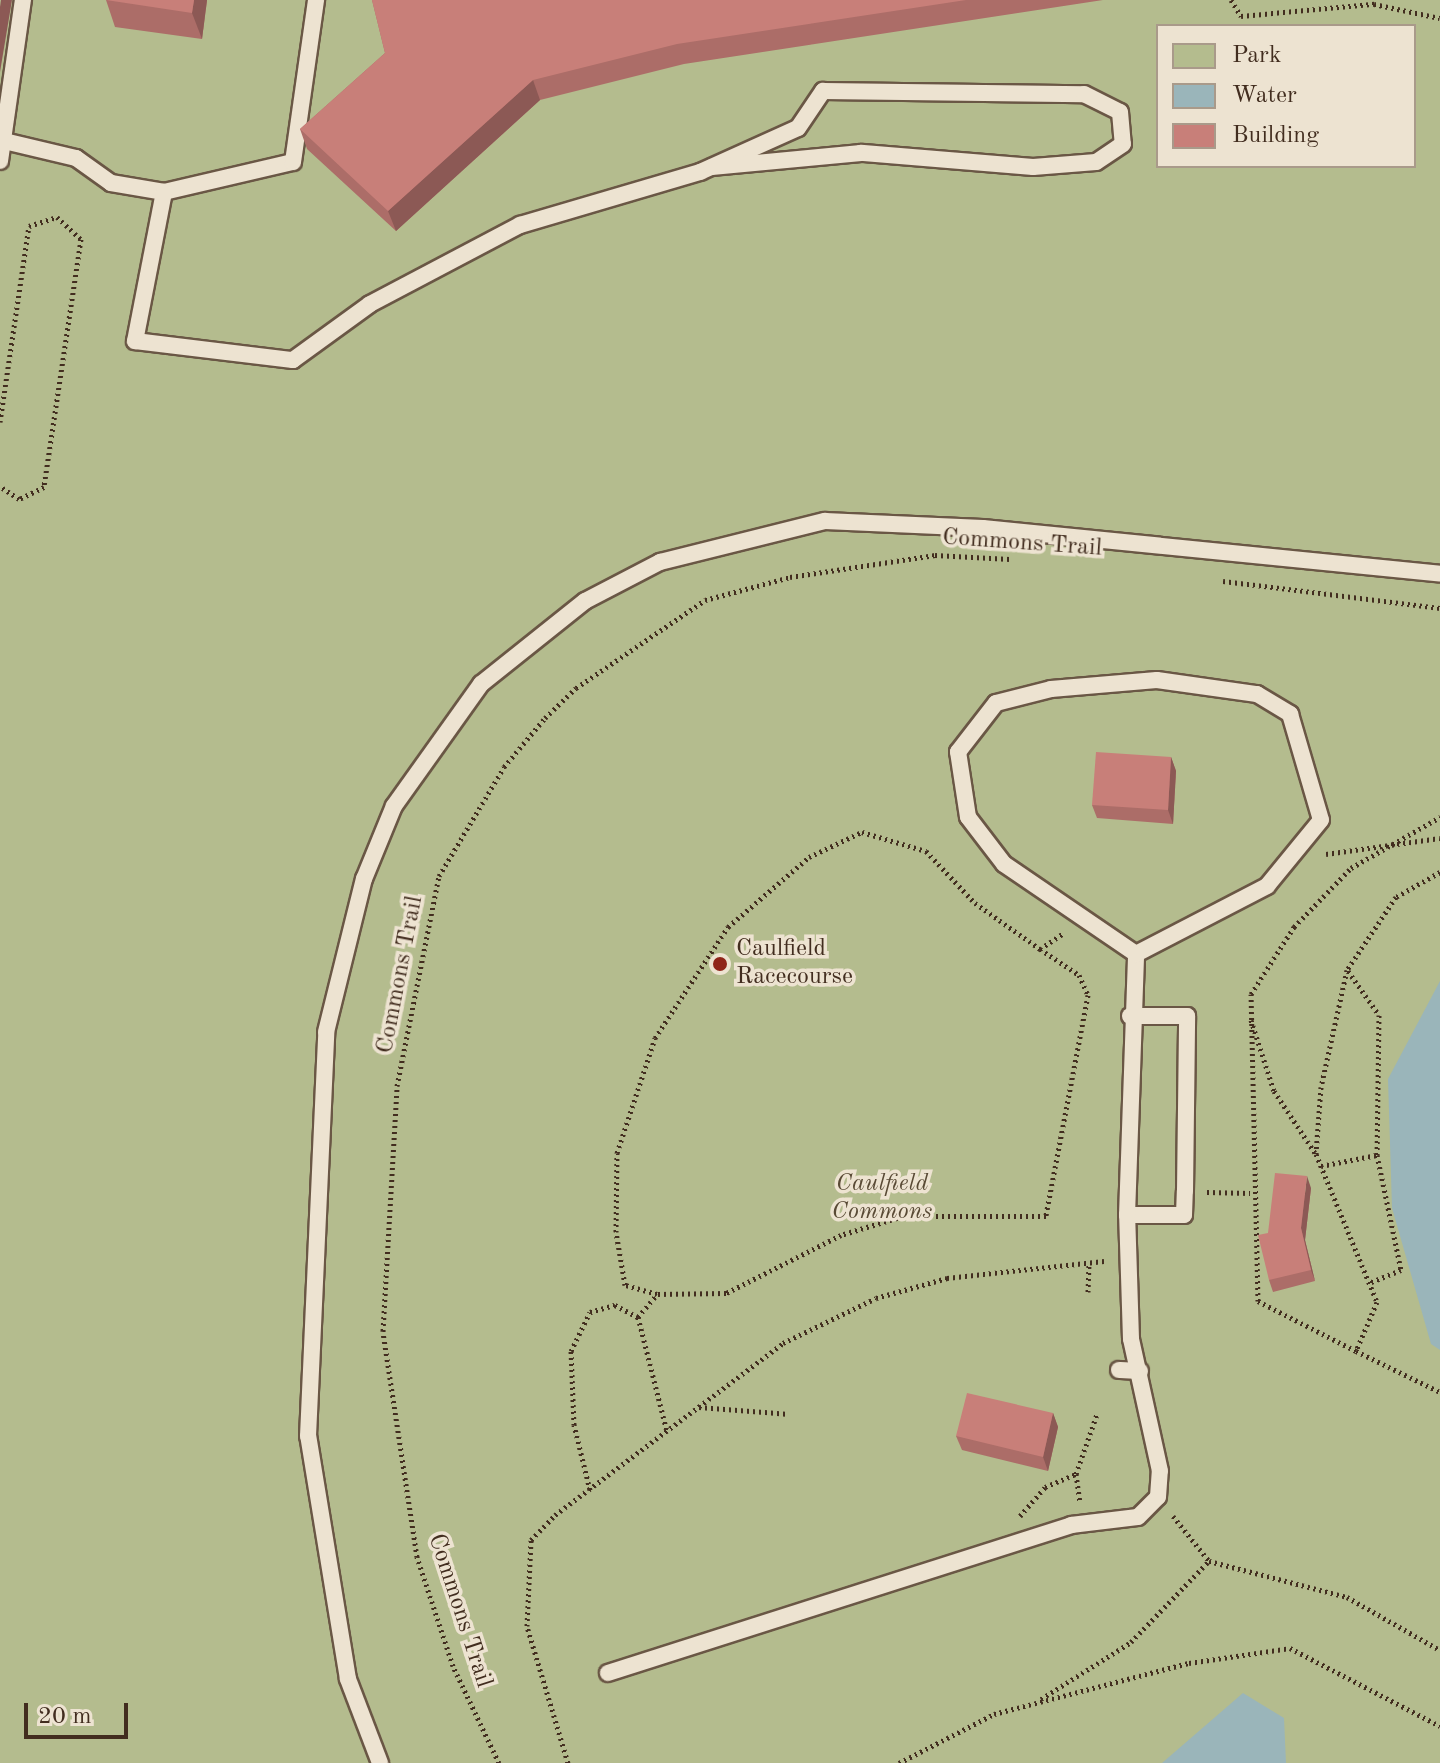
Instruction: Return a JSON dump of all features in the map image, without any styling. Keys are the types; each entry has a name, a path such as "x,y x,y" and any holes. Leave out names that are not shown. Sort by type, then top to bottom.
{"lane":[{"path":"0,161 23,0"},
{"path":"1,140 76,158 111,183 164,192 293,162 316,0"},
{"path":"164,192 135,341 293,360 370,304 520,225 712,167 798,128 823,91 1084,94 1120,112 1123,144 1096,162 1033,167 861,153 712,167"},
{"path":"380,1763 348,1679 308,1436 326,1032 364,879 394,806 481,684 585,601 660,562 825,521 983,528 1440,574"},
{"path":"1157,680 1257,694 1290,714 1321,820 1293,859 1267,886 1136,954 1004,864 968,817 958,752 996,703 1051,689 1157,680"},
{"path":"608,1673 1071,1525 1138,1517 1158,1497 1140,1371 1131,1339 1127,1215 1130,1016 1136,954"},
{"path":"1127,1215 1184,1215 1185,1191 1187,1016 1130,1016"},
{"path":"1119,1370 1140,1371"}],"path":[{"path":"1231,0 1241,16 1374,4 1440,18"},
{"path":"0,422 29,226 57,217 81,239 44,487 19,499 0,486"},
{"name":"Commons Trail","path":"499,1763 453,1666 417,1557 383,1331 397,1086 439,876 504,767 545,718 576,688 705,600 790,577 935,555 1018,560"},
{"path":"1217,580 1440,608"},
{"path":"1440,817 1351,868 1294,927 1251,994 1249,1015 1250,1193 1258,1301 1440,1392"},
{"path":"862,832 926,851 975,903 1040,949 1079,975 1088,995 1046,1216 903,1216 841,1235 726,1293 657,1294 625,1285 616,1232 617,1153 655,1038 728,927 809,857 862,832"},
{"path":"1293,859 1440,838"},
{"path":"1316,1154 1321,1087 1347,970 1396,897 1440,872"},
{"path":"1040,949 1084,921"},
{"path":"1347,970 1379,1015 1377,1155 1401,1270 1369,1283"},
{"path":"1249,1015 1274,1091 1316,1154 1377,1302 1356,1351"},
{"path":"1321,1166 1377,1155"},
{"path":"1185,1191 1250,1193"},
{"path":"568,1763 527,1626 531,1540 590,1490 783,1343 876,1298 947,1278 1089,1264 1128,1255"},
{"path":"1088,1292 1089,1264"},
{"path":"638,1317 657,1294"},
{"path":"590,1490 574,1425 571,1351 590,1312 615,1305 638,1317 667,1432"},
{"path":"698,1407 789,1414"},
{"path":"1076,1474 1097,1414"},
{"path":"1158,1497 1209,1561 1347,1597 1440,1650"},
{"path":"1034,1704 1131,1642 1209,1561"},
{"path":"899,1763 925,1744 1034,1704 1189,1663 1290,1648 1440,1726"}],"green space":[{"name":"Caulfield Racecourse","path":"0,0 1440,0 1440,1763 0,1763"}],"water":[{"path":"1440,981 1440,1350 1431,1344 1392,1208 1388,1079"},
{"path":"1243,1693 1284,1718 1286,1763 1162,1763"}],"building":[{"path":"106,0 194,0 192,13"},
{"path":"372,0 966,0 677,44 533,80 388,211 300,129 385,53"},
{"path":"1096,752 1171,757 1168,810 1092,805"},
{"path":"1275,1173 1307,1176 1301,1228 1311,1270 1269,1280 1258,1235 1268,1233"},
{"path":"967,1393 1053,1413 1043,1457 956,1436"}],"place":[{"name":"Caulfield Racecourse","path":"720,964"}],"park label":[{"name":"Caulfield Commons","path":"882,1199"}]}
